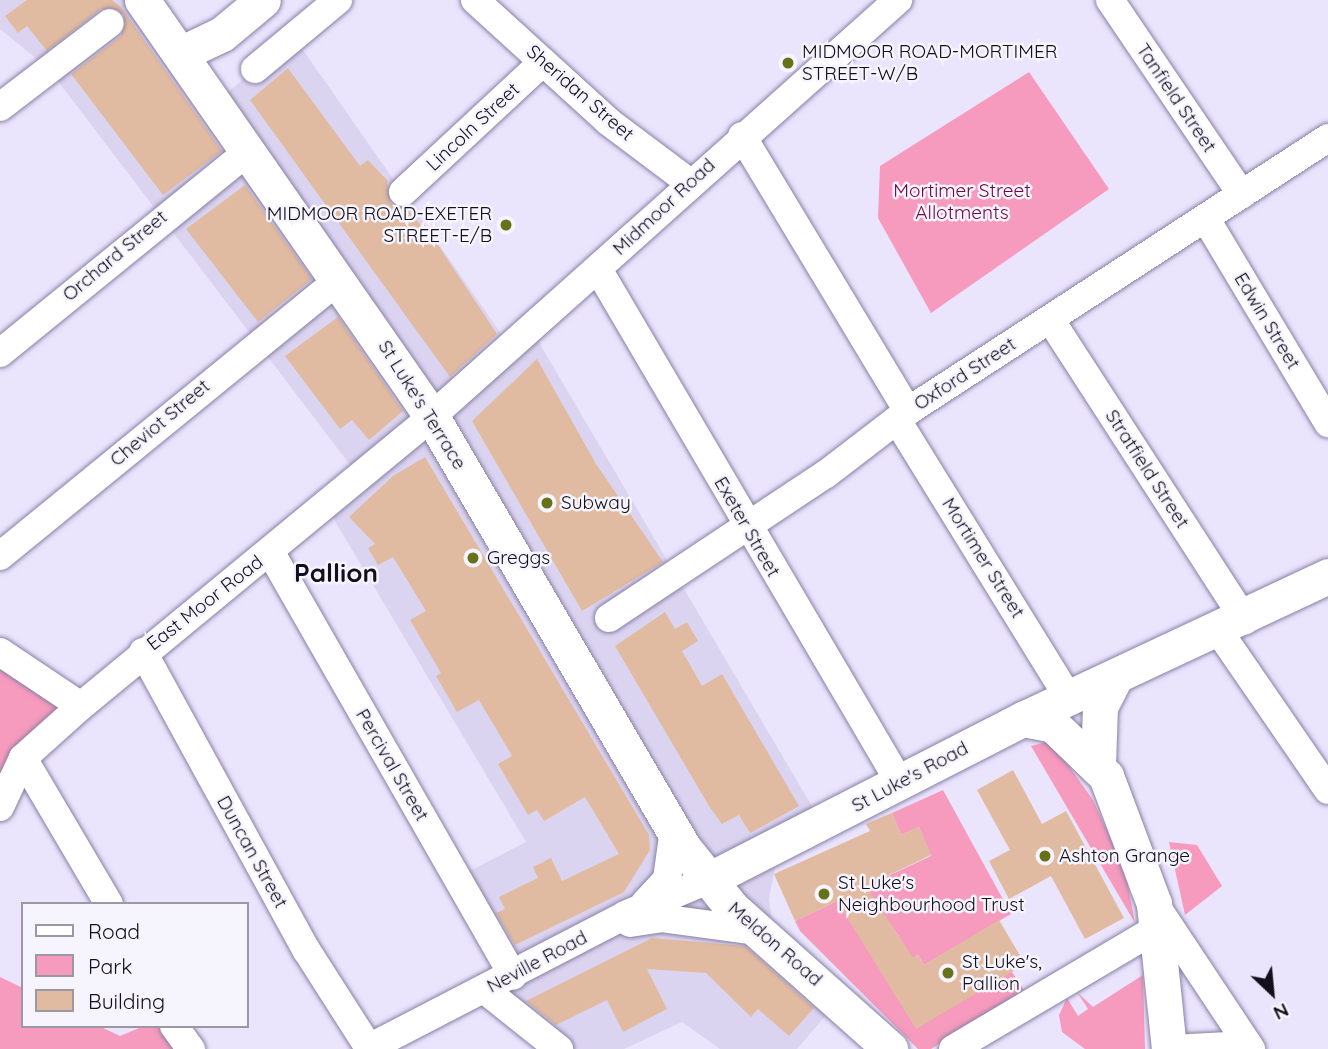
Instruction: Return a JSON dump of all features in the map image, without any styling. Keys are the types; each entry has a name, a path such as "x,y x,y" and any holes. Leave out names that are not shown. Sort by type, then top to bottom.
{"street":[{"name":"St Luke's Terrace","path":"142,0 182,53 432,417 674,828"},
{"path":"182,53 222,34 263,0"},
{"path":"255,69 338,0"},
{"name":"Sheridan Street","path":"475,0 543,62 689,182"},
{"name":"Midmoor Road","path":"432,417 598,269 689,182 898,0"},
{"name":"Tanfield Street","path":"1110,0 1242,195"},
{"path":"0,107 110,23"},
{"name":"Lincoln Street","path":"403,192 543,62"},
{"name":"Mortimer Street","path":"742,136 1068,697"},
{"name":"Oxford Street","path":"609,618 746,527 902,415 1328,138"},
{"name":"Orchard Street","path":"0,353 234,163"},
{"name":"Edwin Street","path":"1206,219 1328,423"},
{"name":"Exeter Street","path":"598,269 746,527 900,783"},
{"name":"Cheviot Street","path":"0,556 323,293"},
{"name":"Stratfield Street","path":"1050,319 1328,790"},
{"name":"East Moor Road","path":"0,807 23,758 143,652 271,553 432,417"},
{"name":"Percival Street","path":"271,553 513,976"},
{"name":"St Luke's Road","path":"708,880 1023,719 1232,625 1328,576"},
{"path":"0,652 81,706"},
{"name":"Duncan Street","path":"143,652 307,951 368,1048"},
{"path":"1114,679 1100,708 1098,766 1156,916 1250,1047"},
{"path":"1023,719 1054,725 1098,766"},
{"path":"23,758 107,902"},
{"path":"640,908 667,879 674,828 710,852 782,842"},
{"name":"Meldon Road","path":"674,828 708,880 757,931 890,1049"},
{"path":"593,932 660,918 757,931 748,878 782,842"},
{"name":"Neville Road","path":"368,1048 513,976 640,908 708,880"},
{"path":"953,1049 1156,916"},
{"path":"1156,916 1170,1049 1250,1047"},
{"path":"485,990 559,1049"},
{"path":"175,1028 191,1049"}],"shaded area":[{"path":"0,0 142,0 216,102 294,37 509,345 531,329 820,820 776,861 769,899 775,947 839,1000 797,1049 720,1049 682,1022 624,1049 559,1049 499,1004 513,976 456,878 526,842 326,506 360,478 48,68 0,29"}],"green space":[{"name":"Mortimer Street Allotments","path":"1029,72 1109,189 931,313 878,218 880,166"},
{"path":"0,651 81,706 0,807"},
{"path":"1051,741 1093,800 1125,870 1135,923 1031,746"},
{"path":"943,790 1011,914 924,965 918,955 908,961 899,936 862,888 931,856 919,827 901,835 892,813"},
{"path":"1169,842 1197,845 1222,886 1185,915"},
{"path":"837,901 884,975 1012,972 1024,990 931,1049 918,1049 800,931 795,921"},
{"path":"1143,975 1145,1049 1085,1049 1062,1032 1059,1015 1067,998 1078,1016 1088,1009 1077,992 1093,1007"},
{"path":"0,977 21,987 21,1028 103,1028 120,1036 139,1028 175,1028 191,1049 0,1049"}],"building":[{"path":"27,0 112,0 121,7 222,151 163,195 71,74 121,36 124,14 101,9 47,51 27,26 18,33 5,16"},
{"path":"288,68 360,166 368,160 387,180 390,203 406,208 438,245 497,334 450,377 250,100"},
{"path":"245,185 312,279 258,322 186,229"},
{"path":"338,317 403,411 369,440 352,420 340,429 285,356"},
{"path":"537,359 596,464 663,562 582,611 472,421"},
{"path":"425,457 649,835 650,850 624,892 515,945 496,913 505,909 499,897 538,878 533,867 551,858 562,881 619,854 585,797 544,821 537,810 528,815 498,764 512,756 479,700 457,712 436,676 441,673 410,620 426,611 393,557 378,565 368,548 375,544 349,517 393,476"},
{"path":"665,612 675,629 687,622 698,641 682,651 702,686 722,674 799,806 750,833 739,815 722,824 709,806 615,646"},
{"name":"Ashton Grange","path":"1013,770 1042,824 1066,811 1124,918 1085,939 1051,876 1009,899 989,861 1010,850 977,790"},
{"path":"892,813 901,835 919,827 931,855 866,886 913,958 918,955 924,965 999,920 1025,964 916,1029 837,901 795,921 774,874 870,831 866,824"},
{"path":"652,938 745,946 814,1008 789,1036 758,1009 751,1017 706,973 647,969 667,1009 623,1032 607,1000 556,1025 526,1001"}],"place":[{"name":"MIDMOOR ROAD-MORTIMER STREET-W/B","path":"788,63"},
{"name":"MIDMOOR ROAD-EXETER STREET-E/B","path":"506,225"},
{"name":"Subway","path":"547,503"},
{"name":"Greggs","path":"473,558"},
{"name":"Ashton Grange","path":"1045,856"},
{"name":"St Luke's Neighbourhood Trust","path":"824,894"},
{"name":"St Luke's, Pallion","path":"948,973"}],"district":[{"name":"Pallion","path":"336,573"}]}
